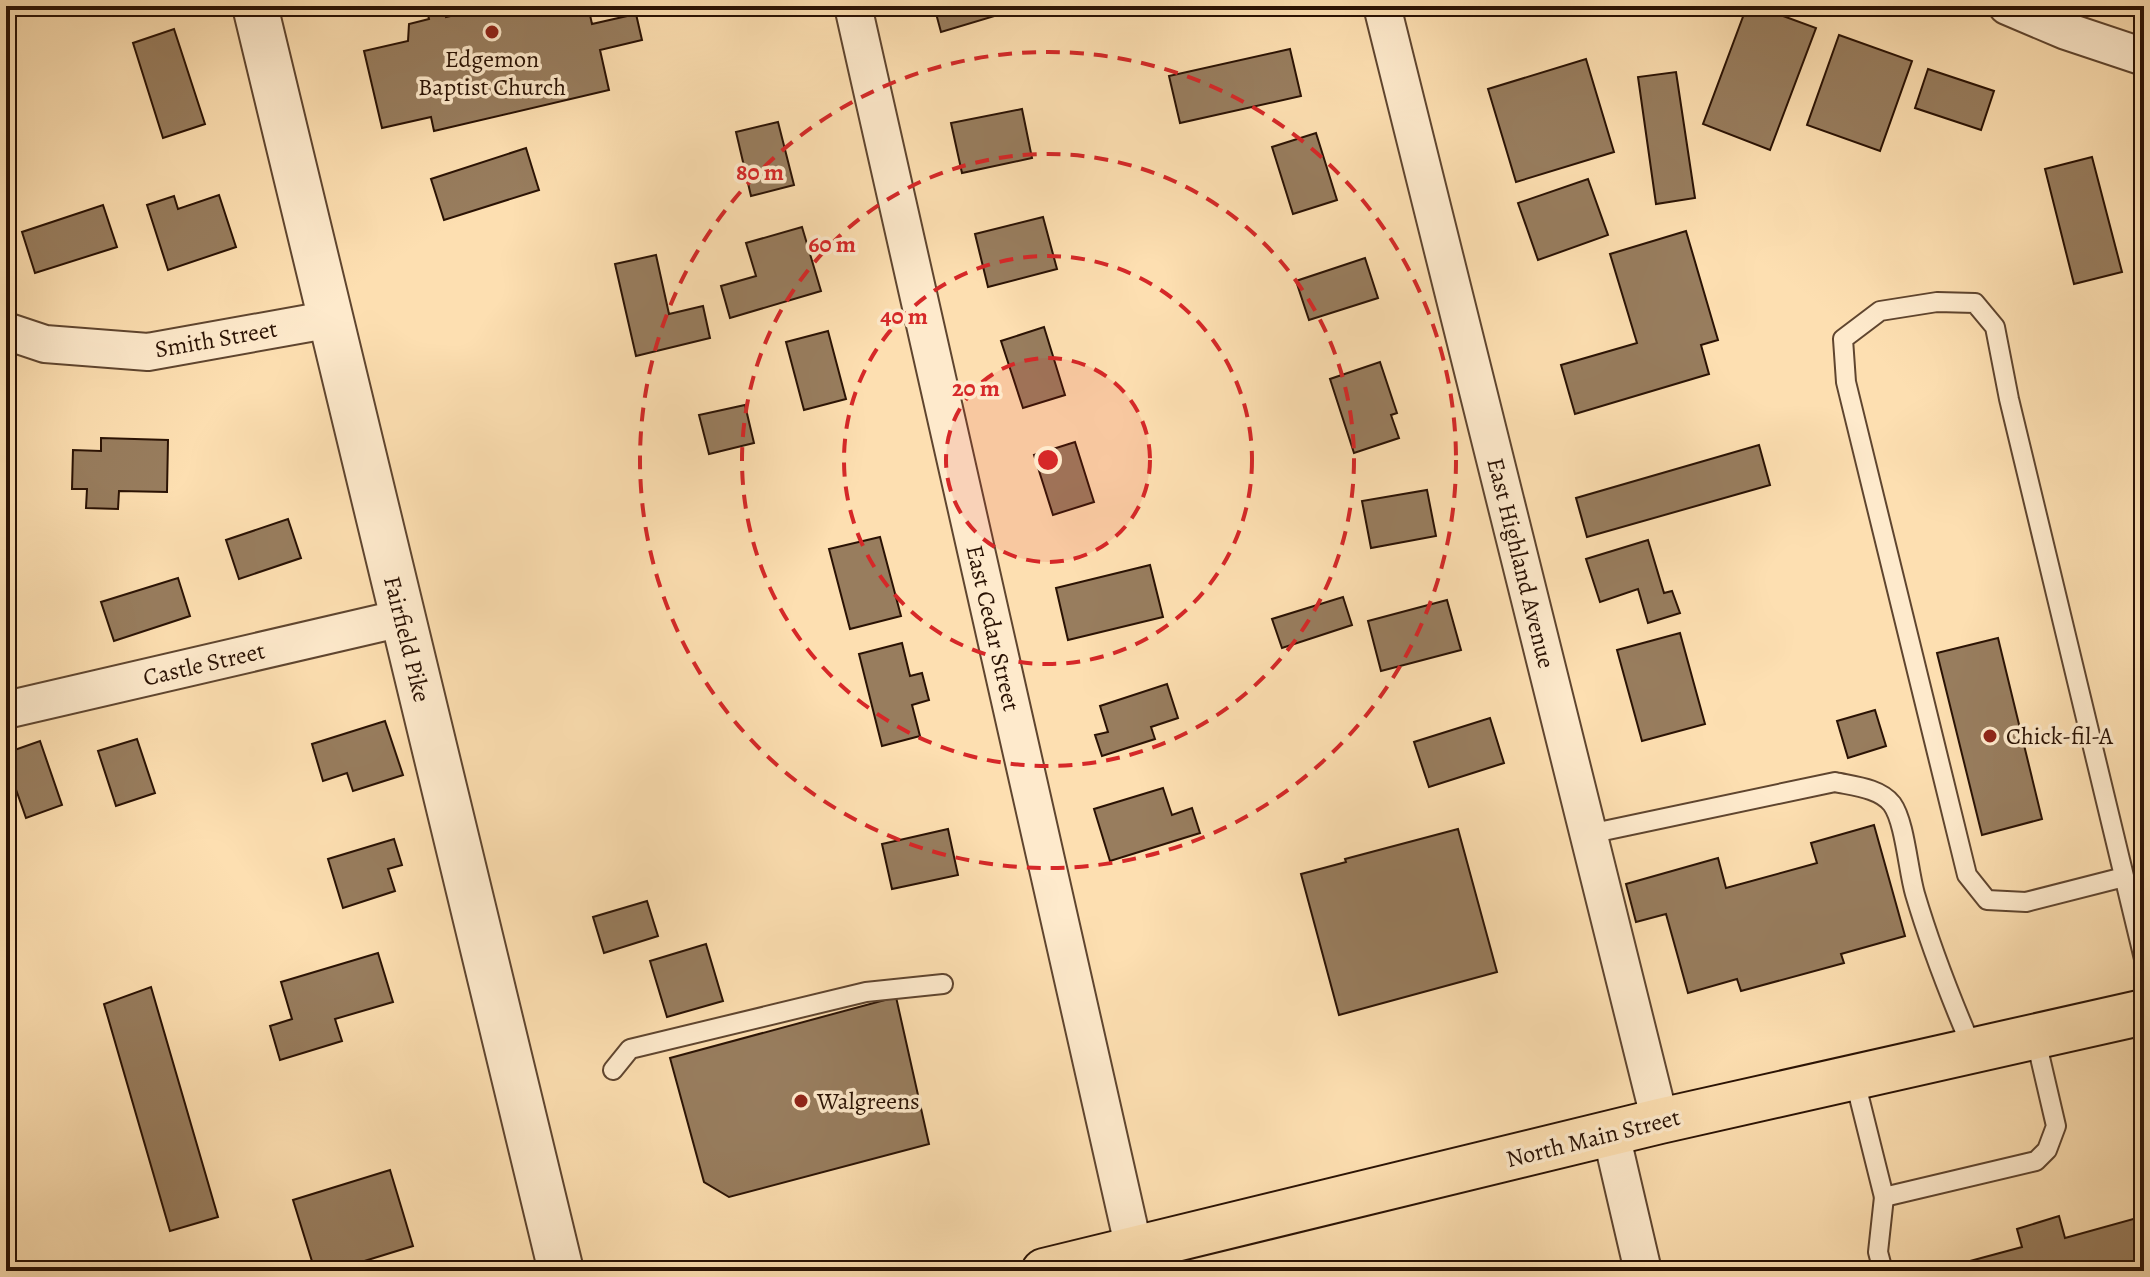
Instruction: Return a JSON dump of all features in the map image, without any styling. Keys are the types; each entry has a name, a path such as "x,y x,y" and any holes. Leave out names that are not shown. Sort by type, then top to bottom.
{"main road":[{"name":"North Main Street","path":"1056,1269 1660,1121 2144,1012"}],"street":[{"name":"Fairfield Pike","path":"255,6 561,1271"},
{"name":"East Cedar Street","path":"853,6 1134,1249"},
{"name":"East Highland Avenue","path":"1382,6 1660,1121"},
{"path":"2007,6 2066,31 2144,57"},
{"name":"Smith Street","path":"6,331 45,344 148,352 332,319"},
{"name":"Castle Street","path":"6,710 402,618"},
{"path":"1611,1134 1643,1271"}],"lane":[{"path":"2124,877 2026,902 1987,900 1967,875 1846,382 1843,339 1880,311 1937,302 1975,303 1995,327 2005,385 2144,959"},
{"path":"1589,834 1835,782 1869,789 1891,803 1938,967 1973,1050"},
{"path":"613,1070 630,1049 866,992 943,984"},
{"path":"1884,1197 2036,1161 2047,1150 2056,1126 2035,1036"},
{"path":"1854,1077 1884,1197 1878,1252 1883,1271"}],"building":[{"path":"426,6 443,6 446,17 495,6 588,6 592,24 636,14 642,40 600,50 609,90 434,131 431,117 382,128 364,51 408,41 409,24 429,19"},
{"path":"934,6 1028,6 941,32"},
{"path":"1747,6 1756,6 1816,28 1770,150 1703,124"},
{"path":"174,29 205,124 163,138 133,43"},
{"path":"1839,35 1912,61 1880,151 1807,125"},
{"path":"1290,49 1301,96 1180,123 1169,76"},
{"path":"1586,59 1614,152 1516,182 1488,89"},
{"path":"1928,69 1994,91 1981,130 1915,108"},
{"path":"1676,72 1695,198 1656,204 1638,77"},
{"path":"1022,109 1032,158 962,173 951,123"},
{"path":"778,122 794,185 751,196 736,132"},
{"path":"1316,133 1337,200 1293,214 1272,147"},
{"path":"526,148 539,190 444,220 431,179"},
{"path":"2092,157 2122,272 2074,284 2045,169"},
{"path":"2144,174 2144,206 2136,177"},
{"path":"1588,179 1608,235 1538,260 1518,203"},
{"path":"219,195 236,247 168,270 147,205 174,196 178,209"},
{"path":"103,205 117,247 35,273 22,232"},
{"path":"1043,217 1057,269 988,287 975,234"},
{"path":"802,227 821,291 730,318 721,286 756,276 746,243"},
{"path":"1686,231 1718,340 1701,345 1709,374 1575,414 1561,365 1637,343 1610,254"},
{"path":"656,255 669,314 703,306 710,338 636,356 615,264"},
{"path":"1365,258 1378,298 1309,320 1296,281"},
{"path":"1044,327 1065,395 1023,408 1001,341"},
{"path":"828,331 846,399 804,410 786,342"},
{"path":"1380,362 1397,413 1391,415 1399,438 1354,453 1330,379"},
{"path":"745,405 754,443 709,454 699,415"},
{"path":"101,438 168,440 167,492 119,491 118,509 86,508 87,489 72,489 73,450 101,451"},
{"path":"1075,442 1094,502 1053,515 1034,455"},
{"path":"1759,445 1770,485 1587,537 1576,498"},
{"path":"1427,490 1436,536 1371,548 1362,501"},
{"path":"288,519 301,558 239,579 226,540"},
{"path":"880,537 901,616 850,629 829,549"},
{"path":"1648,540 1664,593 1672,591 1680,613 1648,623 1638,589 1600,602 1586,559"},
{"path":"1150,565 1163,617 1068,640 1056,588"},
{"path":"178,578 190,616 114,641 101,602"},
{"path":"1343,597 1352,625 1282,648 1272,619"},
{"path":"1447,600 1461,650 1381,671 1368,621"},
{"path":"1680,633 1705,724 1642,741 1617,650"},
{"name":"Chick-fil-A","path":"1998,638 2042,819 1982,835 1937,653"},
{"path":"902,643 910,676 922,673 929,700 912,705 920,736 882,746 859,654"},
{"path":"1167,684 1178,718 1151,727 1155,739 1102,756 1095,735 1108,732 1100,706"},
{"path":"1875,710 1886,746 1848,758 1837,721"},
{"path":"1490,718 1504,763 1429,787 1414,742"},
{"path":"385,721 403,775 353,791 347,773 323,781 312,744"},
{"path":"137,739 155,793 116,806 98,751"},
{"path":"40,741 62,805 26,818 6,753"},
{"path":"1163,788 1172,815 1192,808 1200,833 1110,861 1094,809"},
{"path":"1874,825 1905,936 1841,954 1844,963 1741,991 1737,979 1688,993 1666,914 1636,922 1626,884 1718,858 1726,888 1817,863 1811,843"},
{"path":"948,829 958,875 892,889 882,844"},
{"path":"1458,829 1497,972 1339,1015 1301,874"},
{"path":"394,839 402,865 388,869 395,891 343,908 328,859"},
{"path":"647,901 658,936 604,953 593,917"},
{"path":"706,944 723,1001 667,1017 650,961"},
{"path":"378,953 393,1002 335,1019 342,1041 280,1060 270,1026 292,1019 281,982"},
{"path":"151,987 218,1217 170,1231 104,1004"},
{"name":"Walgreens","path":"896,997 929,1144 729,1197 704,1182 670,1058"},
{"path":"390,1170 413,1246 332,1271 315,1271 293,1200"},
{"path":"2059,1216 2065,1238 2144,1216 2144,1271 1972,1271 1970,1261 2022,1247 2017,1229"}],"place":[{"name":"Edgemon Baptist Church","path":"492,32"},
{"name":"Chick-fil-A","path":"1990,736"},
{"name":"Walgreens","path":"801,1101"}]}
